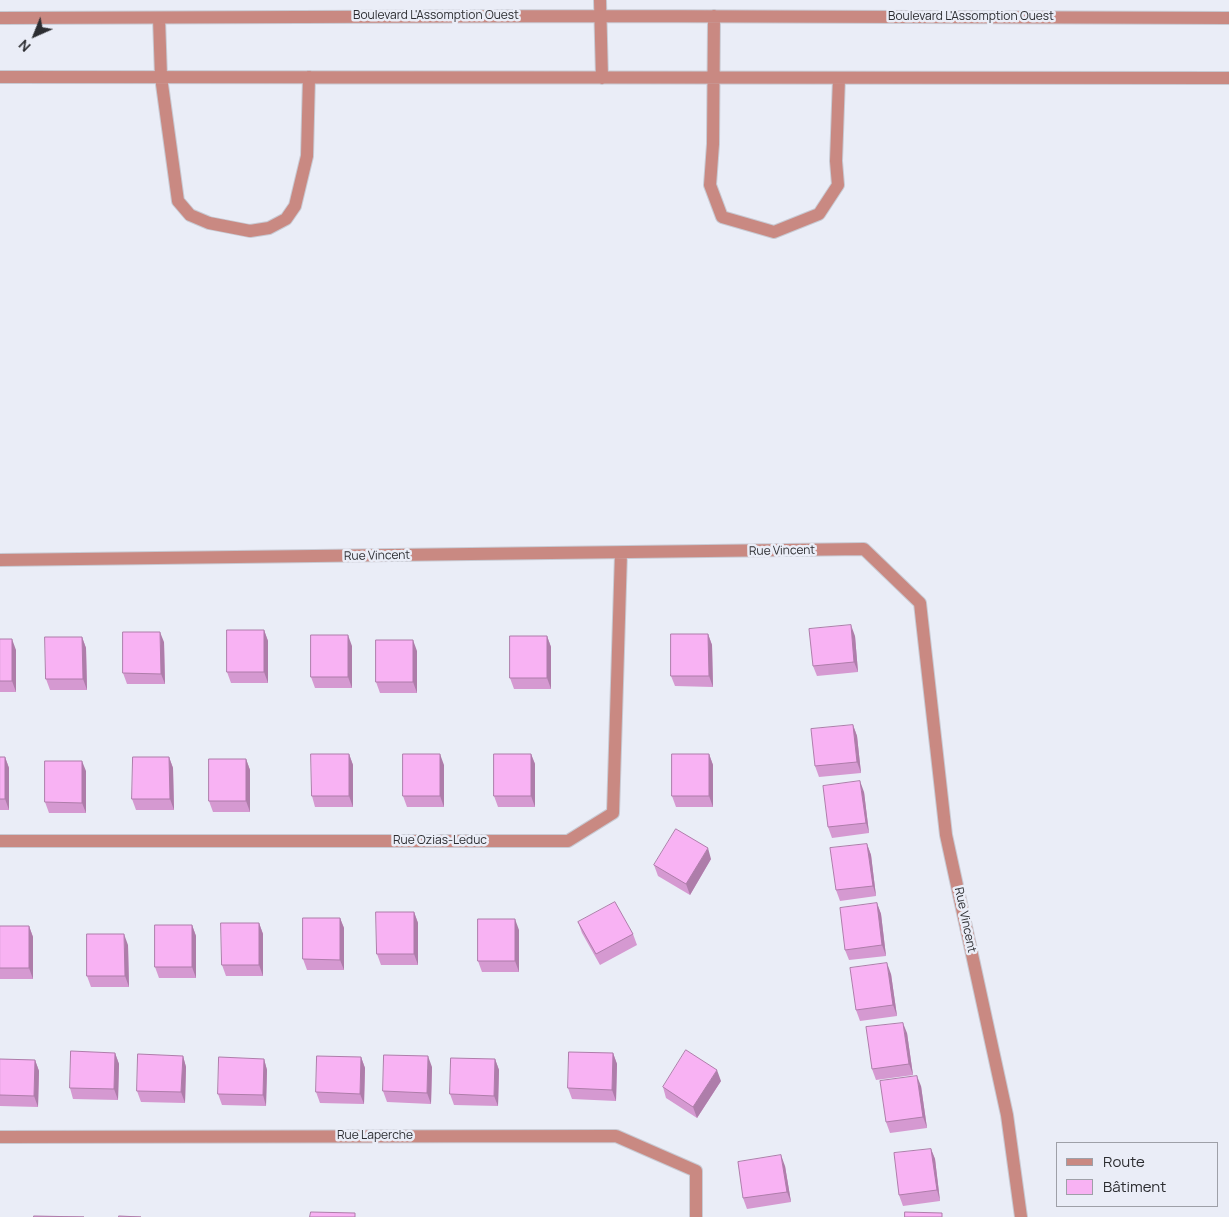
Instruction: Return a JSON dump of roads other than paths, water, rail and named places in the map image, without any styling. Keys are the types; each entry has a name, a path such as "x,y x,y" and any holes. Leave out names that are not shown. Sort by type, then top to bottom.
{"street":[{"path":"600,0 602,78"},
{"path":"714,16 712,78 713,144 710,185 722,218 774,232 819,214 838,185 836,161 839,78"},
{"name":"Boulevard L'Assomption Ouest","path":"0,18 714,16 1229,18"},
{"path":"159,18 161,77 178,202 190,215 209,223 250,231 269,228 286,219 296,206 306,156 309,77"},
{"path":"0,77 1229,78"},
{"name":"Rue Vincent","path":"0,560 864,549 920,603 946,835 1007,1115 1021,1217"},
{"name":"Rue Ozias-Leduc","path":"0,841 568,841 613,813 621,553"},
{"name":"Rue Laperche","path":"0,1137 616,1136 696,1171 696,1217"}]}
